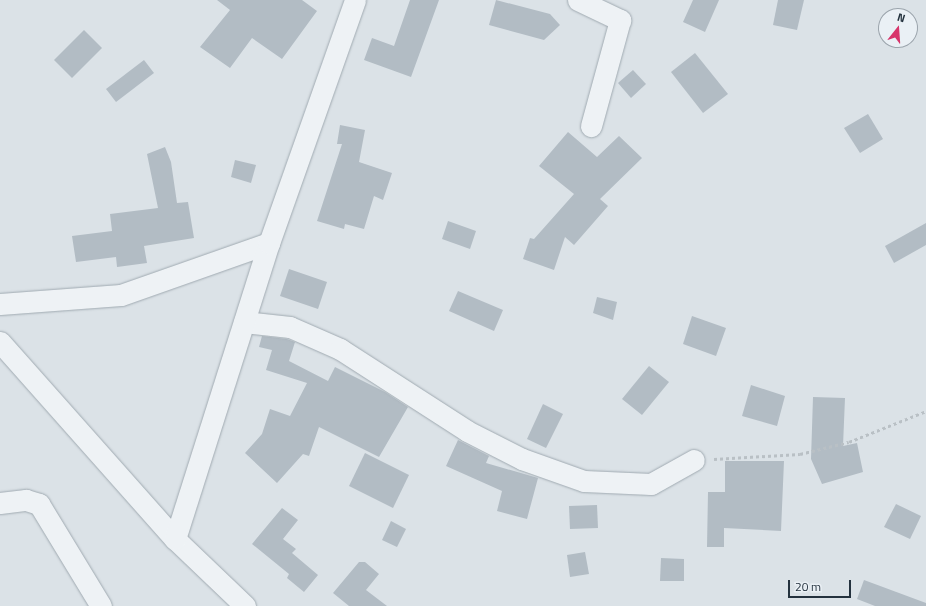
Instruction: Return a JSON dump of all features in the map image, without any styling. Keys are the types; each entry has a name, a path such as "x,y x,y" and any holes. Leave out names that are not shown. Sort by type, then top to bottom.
{"street":[{"path":"175,539 269,243 355,0"},
{"path":"578,0 620,20 590,126"},
{"path":"0,304 121,295 269,243"},
{"path":"244,322 290,327 340,349 466,431 522,459 584,481 651,484 694,460"},
{"path":"0,342 175,539 245,606"},
{"path":"0,502 26,500 39,504 101,606"}],"path":[{"path":"694,460 800,454 849,442 926,411"}],"building":[{"path":"217,0 302,0 317,11 282,59 252,38 230,68 200,47 230,10"},
{"path":"410,0 439,0 411,77 364,60 372,38 394,46"},
{"path":"496,0 550,14 560,25 544,40 489,25"},
{"path":"693,0 719,0 705,32 683,22"},
{"path":"778,0 804,0 797,30 773,25"},
{"path":"84,30 102,48 72,78 54,60"},
{"path":"695,53 728,94 703,113 671,72"},
{"path":"144,60 154,73 116,102 106,89"},
{"path":"633,70 646,84 631,98 618,83"},
{"path":"868,114 883,139 860,153 844,128"},
{"path":"340,125 365,130 359,162 392,173 383,200 374,196 364,229 345,224 344,229 317,221 342,144 337,144"},
{"path":"568,132 597,157 619,136 642,158 600,199 608,206 574,245 565,237 554,270 523,259 530,238 534,239 574,194 539,166"},
{"path":"165,147 171,162 177,203 188,202 194,238 144,246 147,263 117,267 116,257 76,262 72,236 112,231 110,214 158,208 147,154"},
{"path":"235,160 256,165 251,183 231,177"},
{"path":"448,221 476,231 470,249 442,239"},
{"path":"926,223 926,245 894,263 885,246"},
{"path":"289,269 327,282 318,309 280,296"},
{"path":"458,291 503,310 494,331 449,311"},
{"path":"597,297 617,302 613,320 593,313"},
{"path":"692,316 726,328 716,356 683,344"},
{"path":"262,336 287,339 295,342 289,361 328,381 335,367 385,392 408,407 379,457 319,427 309,456 303,454 277,483 245,453 262,434 270,409 290,416 307,383 266,370 272,350 259,347"},
{"path":"649,366 669,382 642,415 622,399"},
{"path":"751,385 785,396 777,426 742,416"},
{"path":"813,397 845,398 843,446 857,443 863,472 822,484 811,459"},
{"path":"543,404 563,414 546,448 527,439"},
{"path":"458,440 489,456 486,463 538,478 527,519 497,511 502,491 446,466"},
{"path":"365,453 409,475 393,508 349,486"},
{"path":"725,461 784,461 781,531 724,528 724,547 707,547 708,492 725,492"},
{"path":"896,504 921,516 910,539 884,527"},
{"path":"597,505 598,528 570,529 569,506"},
{"path":"282,508 298,520 283,539 296,549 292,553 318,575 304,592 287,578 289,574 252,544"},
{"path":"391,521 406,529 397,547 382,540"},
{"path":"585,552 589,574 570,577 567,555"},
{"path":"661,558 684,559 684,581 660,581"},
{"path":"359,562 365,562 379,574 366,590 387,606 349,606 333,593"},
{"path":"864,580 926,603 926,606 875,606 857,599"}]}
